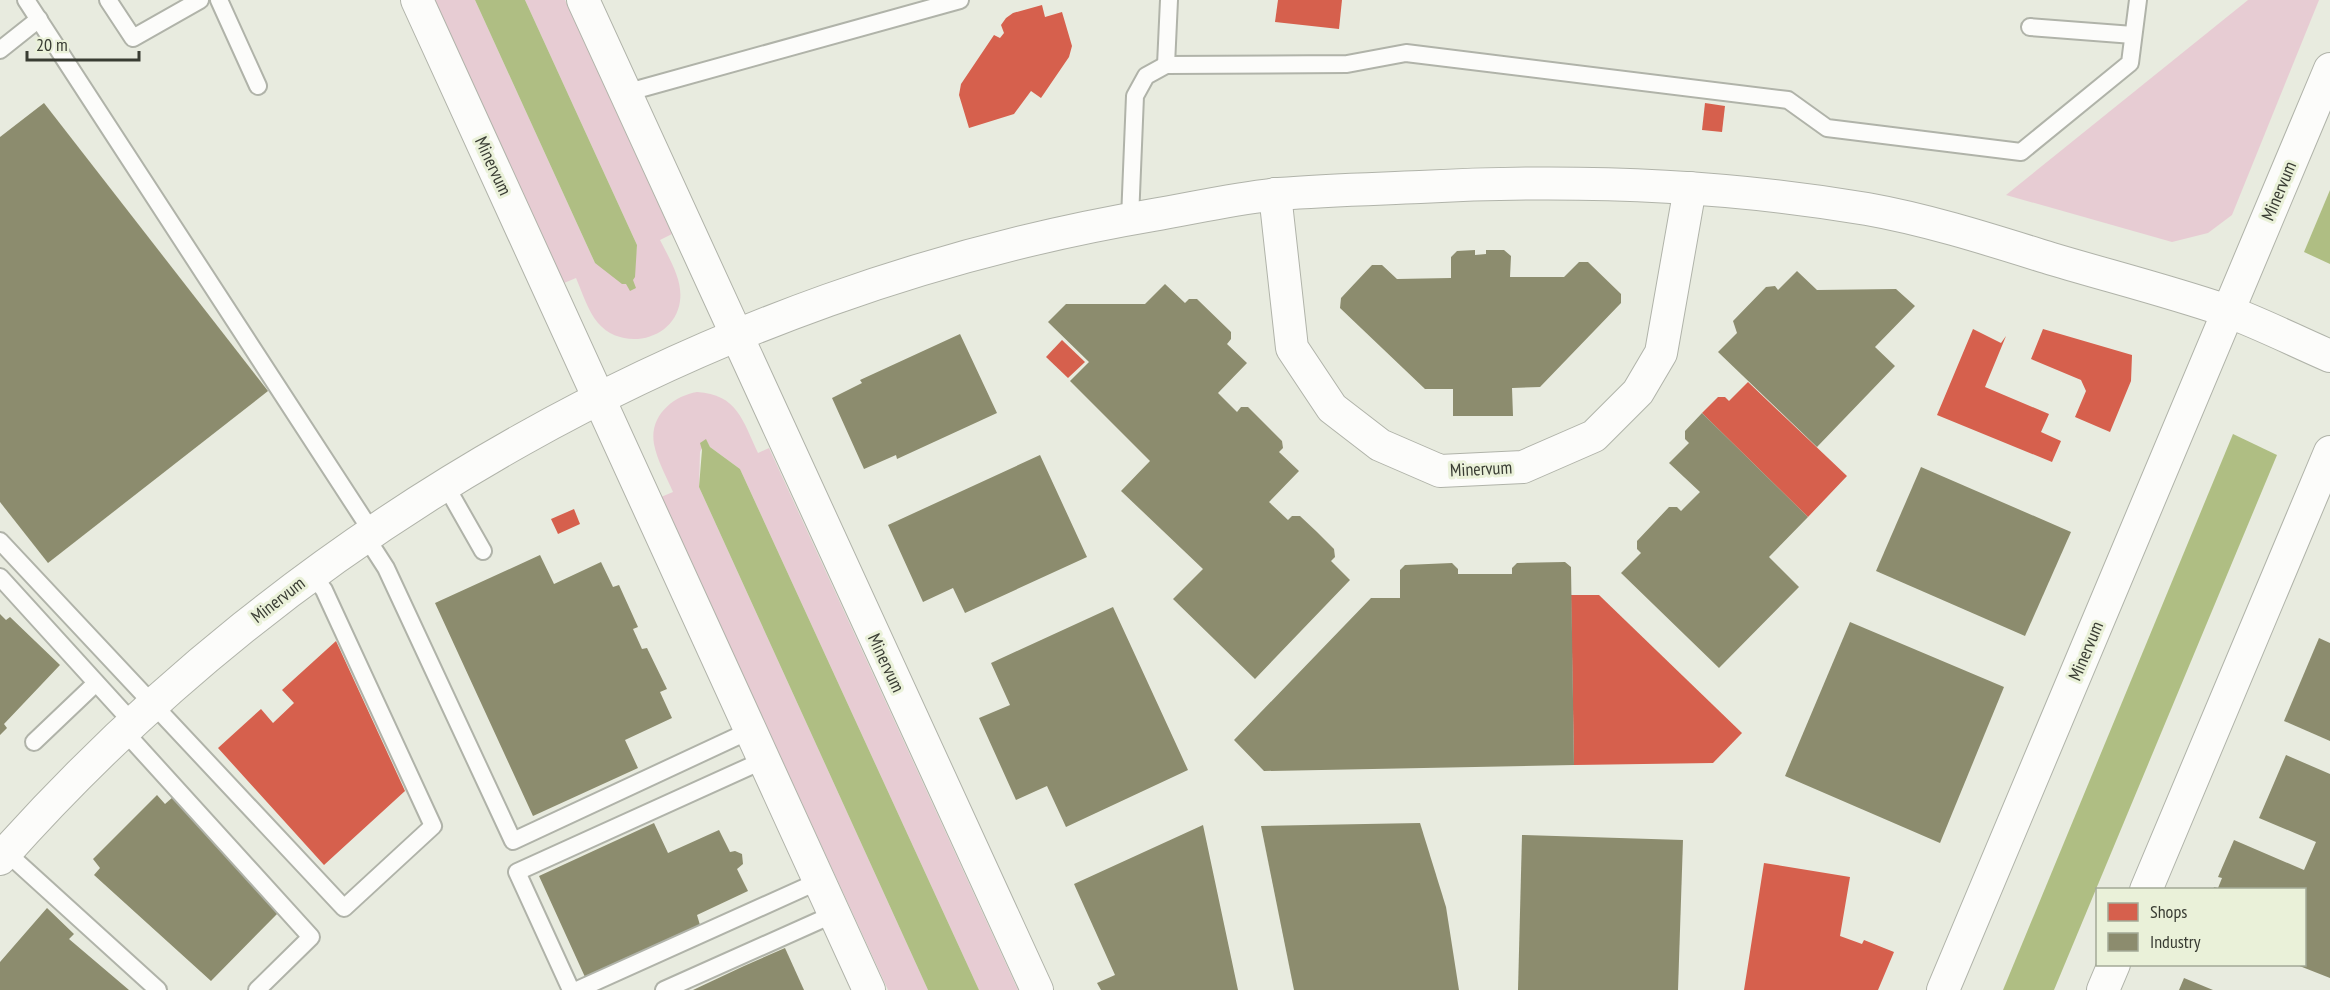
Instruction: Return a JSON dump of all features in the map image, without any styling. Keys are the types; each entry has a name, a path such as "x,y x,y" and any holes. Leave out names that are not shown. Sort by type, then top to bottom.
{"street":[{"name":"Minervum","path":"417,0 869,990"},
{"name":"Minervum","path":"583,0 1037,990"},
{"name":"Minervum","path":"1943,990 2330,69"},
{"name":"Minervum","path":"3,856 59,794 136,718 228,638 369,534 446,486 599,397 735,335 896,277 990,249 1130,219 1275,194 1518,182 1690,188 1868,209 1972,235 2229,312 2330,356"},
{"name":"Minervum","path":"1275,194 1292,348 1332,408 1380,445 1440,471 1523,467 1594,436 1638,392 1661,353 1690,188"},
{"path":"2147,888 2330,452"},
{"path":"2103,990 2113,966"}],"lane":[{"path":"26,0 369,534 513,841 751,730"},
{"path":"108,0 133,38 200,0"},
{"path":"219,0 258,86"},
{"path":"625,93 960,0"},
{"path":"1166,65 1168,0"},
{"path":"1130,219 1135,96 1146,76 1166,65 1347,64 1406,52 1788,100 1827,128 2021,152 2130,63 2138,0"},
{"path":"0,50 39,19"},
{"path":"2030,27 2133,35"},
{"path":"446,486 483,551"},
{"path":"0,541 136,718 311,937 257,990"},
{"path":"0,577 96,683 344,908 433,826 324,590 312,574"},
{"path":"34,742 96,683"},
{"path":"571,990 517,872 764,760"},
{"path":"3,856 158,990"},
{"path":"577,990 819,880"},
{"path":"664,990 834,914"}],"shaded area":[{"path":"435,0 475,0 595,263 633,280 637,245 525,0 565,0 672,234 660,240 677,277 680,301 669,325 658,333 634,339 608,332 591,313 576,278 564,283"},
{"path":"475,0 525,0 637,245 633,280 636,288 630,291 626,284 622,284 595,263"},
{"path":"2248,0 2319,0 2232,215 2208,233 2172,242 2006,195"},
{"path":"2330,190 2330,264 2304,252"},
{"path":"697,392 721,398 730,404 743,420 758,453 769,448 1018,990 979,990 740,469 710,447 706,440 700,452 699,487 928,990 888,990 661,497 673,492 655,450 653,434 655,425 659,416 672,403"},
{"path":"2233,434 2277,455 2054,990 2003,990"},
{"path":"706,439 710,447 740,469 979,990 928,990 699,487 702,450 700,443"}],"building: Shops":[{"path":"1278,0 1342,0 1339,29 1275,22"},
{"path":"1042,5 1045,17 1062,12 1072,46 1069,57 1041,98 1031,91 1014,114 969,128 959,95 961,84 994,35 1000,38 1004,33 1001,25 1006,18 1013,13"},
{"path":"1705,103 1725,106 1722,132 1702,130"},
{"path":"1973,329 2001,343 2006,336 1985,387 2049,414 2041,432 2061,441 2052,462 1937,415"},
{"path":"2043,329 2132,355 2131,381 2110,432 2075,417 2086,391 2081,380 2031,359"},
{"path":"1062,340 1085,362 1068,378 1046,357"},
{"path":"1748,382 1847,476 1808,517 1702,413 1718,397 1725,397 1729,401"},
{"path":"574,509 580,524 558,534 551,519"},
{"path":"1571,595 1599,595 1742,733 1713,763 1574,765"},
{"path":"336,641 405,791 324,865 218,748 261,709 273,723 294,703 282,690"},
{"path":"1764,863 1850,877 1840,936 1862,944 1864,940 1894,952 1878,990 1744,990"}],"building: Industry":[{"path":"44,103 268,391 48,563 0,502 0,137"},
{"path":"1475,250 1475,255 1486,254 1486,250 1504,250 1511,256 1510,277 1564,277 1579,262 1588,262 1621,294 1621,303 1540,387 1512,388 1513,416 1453,416 1453,389 1425,389 1340,308 1341,298 1372,265 1382,265 1397,279 1451,278 1451,257 1457,251"},
{"path":"1797,271 1817,290 1896,289 1915,306 1875,347 1895,366 1817,447 1718,352 1737,333 1733,321 1766,287 1775,286 1778,290"},
{"path":"1165,284 1185,303 1189,299 1197,299 1231,332 1231,339 1227,344 1247,363 1218,393 1237,412 1241,407 1248,407 1282,441 1283,448 1279,452 1299,471 1269,502 1288,520 1292,516 1300,516 1317,532 1334,549 1335,557 1331,561 1350,580 1255,679 1173,599 1203,569 1121,491 1150,461 1070,381 1089,362 1048,322 1066,304 1145,304"},
{"path":"960,334 997,413 897,459 896,455 864,469 832,398 862,383 860,380"},
{"path":"1702,413 1808,517 1769,557 1799,587 1719,668 1621,573 1641,553 1637,549 1637,541 1669,507 1677,507 1681,511 1700,492 1669,463 1689,443 1685,439 1685,431"},
{"path":"1040,455 1087,557 965,613 953,588 923,602 888,525"},
{"path":"1921,467 2071,532 2025,636 1876,571"},
{"path":"540,555 554,584 601,562 613,587 619,585 638,627 633,629 642,649 647,648 667,689 660,692 672,718 625,740 638,768 533,816 435,603"},
{"path":"1565,562 1571,567 1574,765 1264,771 1234,740 1371,598 1400,598 1400,570 1405,565 1452,563 1458,569 1458,574 1512,574 1512,568 1517,563"},
{"path":"1113,607 1188,770 1066,827 1047,786 1016,800 979,718 1010,705 991,663"},
{"path":"0,614 6,620 10,617 60,665 4,724 7,728 0,735"},
{"path":"1850,622 2004,687 1940,843 1785,776"},
{"path":"2319,638 2330,643 2330,741 2284,721"},
{"path":"2286,755 2330,774 2330,978 2300,966 2306,966 2306,888 2218,888 2222,878 2218,877 2234,840 2304,870 2316,842 2259,818"},
{"path":"157,795 165,804 173,797 278,913 211,981 94,875 100,868 93,859"},
{"path":"654,823 668,853 719,830 730,852 735,851 742,854 743,864 737,869 748,891 697,915 700,925 585,977 539,876"},
{"path":"1420,823 1446,907 1459,990 1294,990 1261,826"},
{"path":"1203,825 1238,990 1101,990 1097,983 1115,975 1074,884"},
{"path":"1522,835 1683,840 1678,990 1518,990"},
{"path":"47,908 74,934 69,939 129,990 0,990 0,962"},
{"path":"785,948 804,990 693,990 744,966"},
{"path":"2184,978 2213,990 2179,990"}]}
